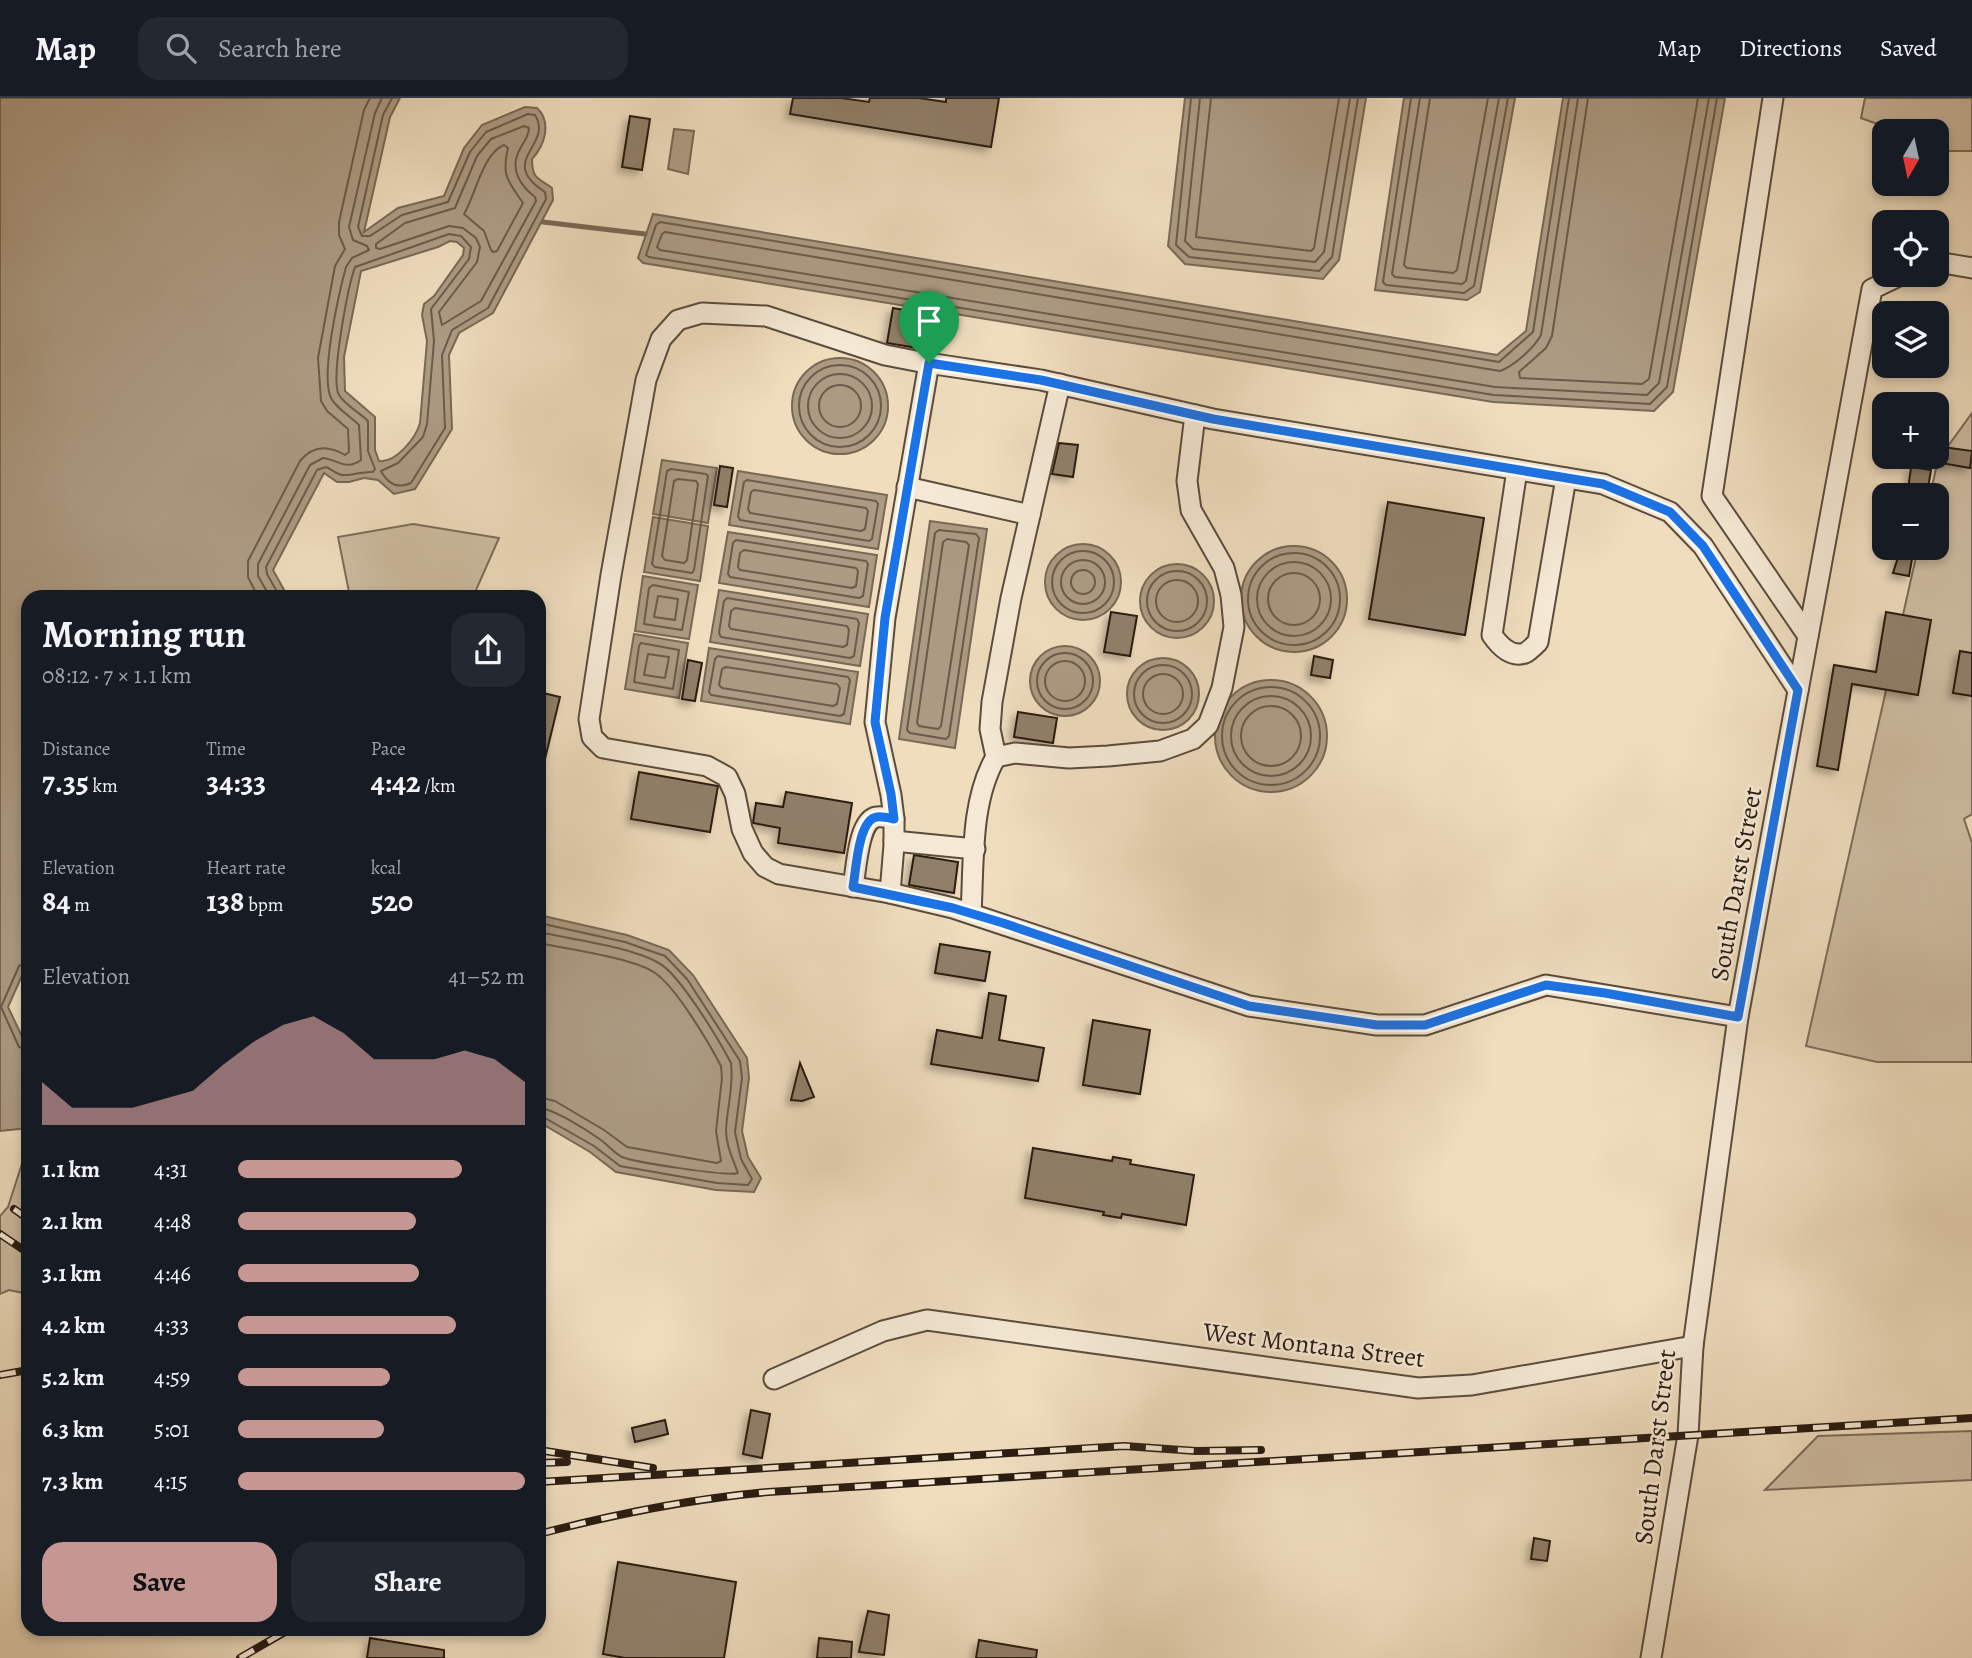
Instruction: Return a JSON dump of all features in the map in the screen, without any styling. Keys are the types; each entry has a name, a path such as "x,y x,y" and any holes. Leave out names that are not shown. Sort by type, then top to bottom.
{"street":[{"path":"1773,98 1712,496 1808,636"},
{"path":"1949,264 1972,268"},
{"name":"South Darst Street","path":"1651,1658 1688,1435 1693,1346 1738,1017 1872,289 1876,287"},
{"path":"1738,1017 1546,985 1425,1025 1377,1025 1249,1006 971,913 890,893 779,874 765,867 753,853 742,829 735,794 727,777 707,766 603,748 592,737 589,719 611,575 646,380 661,339 678,320 702,313 766,316 885,355 1060,384 1195,415 1603,484 1670,512 1703,546 1798,690"},
{"path":"890,893 894,819 875,722 885,618 929,363"},
{"path":"971,913 979,799 986,773 996,757 990,729 992,702 1011,598 1060,384"},
{"path":"996,757 1015,753 1069,758 1160,751 1193,739 1208,724 1222,688 1234,627 1231,595 1224,568 1191,510 1187,481 1195,415"},
{"path":"1517,470 1492,635 1500,647 1512,653 1525,653 1538,642 1566,478"},
{"path":"907,487 1030,515"},
{"path":"853,887 862,834 867,822 875,817 894,819"},
{"path":"894,841 975,849"},
{"name":"West Montana Street","path":"774,1379 883,1331 927,1320 1418,1388 1472,1385 1693,1346"}],"shaded area":[{"path":"1865,98 1972,98 1972,151 1950,151 1950,119 1872,119 1872,122 1861,118"},
{"path":"1972,413 1972,814 1964,819 1972,843 1972,1062 1877,1062 1806,1046 1915,560 1949,560 1949,483 1933,483 1936,469 1949,469 1949,445"},
{"path":"413,524 499,538 476,590 349,590 338,537"},
{"path":"21,1167 21,1293 9,1290 0,1294 0,1216 8,1207"},
{"path":"1972,1431 1972,1480 1765,1490 1818,1436"}],"water":[{"path":"0,98 400,98 390,117 364,232 398,208 444,196 464,148 482,125 525,107 537,108 544,120 545,134 532,159 532,166 537,177 552,188 553,200 493,313 459,333 449,355 452,429 415,489 394,494 378,480 364,478 337,482 324,473 273,570 284,590 21,590 21,978 8,1007 21,1034 21,1129 0,1131","holes":["450,241 457,242 464,248 463,255 434,296 424,304 422,315 427,341 420,423 414,436 398,454 379,461 375,450 375,417 345,391 344,357 361,271"]},
{"path":"1185,98 1366,98 1339,260 1323,279 1185,264 1168,246"},
{"path":"1404,98 1515,98 1480,292 1467,300 1375,290"},
{"path":"1563,98 1725,98 1673,392 1654,411 1493,402 643,263 638,258 653,214 1497,355 1526,331"},
{"path":"674,129 694,131 688,174 668,169"},
{"path":"840,358 858,362 874,372 884,388 888,406 884,424 874,440 858,450 840,454 822,450 806,440 796,424 792,406 796,388 806,372 822,362"},
{"path":"662,460 717,468 708,523 653,514"},
{"path":"738,471 887,495 878,549 729,525"},
{"path":"653,517 708,526 700,581 644,572"},
{"path":"930,521 987,529 955,748 899,739"},
{"path":"728,532 877,555 869,607 719,583"},
{"path":"1083,544 1098,547 1110,555 1118,567 1121,582 1118,597 1110,609 1098,617 1083,620 1068,617 1056,609 1048,597 1045,582 1048,567 1056,555 1068,547"},
{"path":"1294,546 1314,550 1331,562 1343,579 1347,599 1343,619 1331,636 1314,648 1294,652 1274,648 1257,636 1245,619 1241,599 1245,579 1257,562 1274,550"},
{"path":"1170,564 1184,564 1198,570 1208,580 1214,601 1208,622 1198,632 1184,638 1170,638 1156,632 1146,622 1140,608 1140,594 1146,580 1156,570"},
{"path":"643,576 698,585 689,639 635,631"},
{"path":"719,590 868,614 860,666 710,642"},
{"path":"634,634 688,643 679,698 625,689"},
{"path":"1072,646 1085,652 1094,661 1098,667 1098,695 1090,706 1079,714 1058,716 1040,706 1032,695 1030,674 1040,656 1051,648"},
{"path":"709,648 858,672 850,724 701,701"},
{"path":"1163,658 1183,664 1193,674 1199,694 1193,714 1183,724 1163,730 1143,724 1133,714 1127,694 1133,674 1143,664"},
{"path":"1271,680 1293,684 1311,696 1323,714 1327,736 1323,758 1311,776 1293,788 1271,792 1249,788 1231,776 1219,758 1215,736 1219,714 1231,696 1249,684"},
{"path":"546,917 627,935 669,950 693,975 747,1058 749,1078 742,1131 748,1157 761,1178 754,1192 716,1190 616,1172 590,1152 546,1126"}],"building":[{"path":"793,98 841,98 869,102 870,98 919,98 946,102 946,98 999,98 991,147 790,114"},
{"path":"630,116 650,119 642,170 622,167"},
{"path":"893,308 926,314 924,327 939,330 936,351 887,343"},
{"path":"1059,443 1078,445 1073,477 1052,474"},
{"path":"1949,448 1972,451 1970,468 1949,464"},
{"path":"720,466 733,468 727,507 714,505"},
{"path":"1911,469 1931,470 1929,483 1909,483"},
{"path":"1388,502 1484,518 1465,635 1369,619"},
{"path":"1897,560 1912,560 1909,576 1893,573"},
{"path":"1111,612 1137,616 1130,656 1104,652"},
{"path":"1886,612 1931,620 1918,695 1852,684 1838,770 1817,766 1834,665 1876,672"},
{"path":"1960,651 1972,653 1972,696 1953,693"},
{"path":"1314,656 1333,660 1330,678 1311,675"},
{"path":"688,660 702,663 695,701 682,699"},
{"path":"546,694 560,697 546,755"},
{"path":"1018,712 1057,718 1053,743 1014,737"},
{"path":"639,772 718,786 710,832 631,819"},
{"path":"786,792 852,803 844,853 778,843 780,828 753,823 756,803 783,807"},
{"path":"914,855 958,862 954,893 909,885"},
{"path":"940,944 990,952 985,981 935,973"},
{"path":"989,993 1006,996 999,1040 1044,1048 1038,1081 931,1064 937,1030 982,1038"},
{"path":"1093,1020 1150,1030 1140,1094 1083,1085"},
{"path":"800,1063 814,1097 802,1101 791,1100"},
{"path":"1033,1148 1112,1161 1113,1157 1131,1160 1130,1164 1194,1175 1186,1225 1122,1214 1121,1218 1103,1215 1104,1212 1025,1198"},
{"path":"751,1410 770,1414 762,1458 743,1454"},
{"path":"665,1420 668,1434 635,1442 632,1428"},
{"path":"1534,1538 1550,1541 1547,1561 1531,1559"},
{"path":"618,1562 736,1582 724,1658 625,1658 603,1654"},
{"path":"868,1611 889,1615 884,1655 859,1652"},
{"path":"370,1638 444,1650 444,1658 367,1658"},
{"path":"819,1638 852,1642 851,1658 817,1658"},
{"path":"979,1640 1037,1650 1036,1658 976,1658"}],"waterway":[{"path":"543,222 645,234"}],"railway":[{"path":"14,1209 21,1214"},
{"path":"0,1234 21,1248"},
{"path":"0,1375 21,1371"},
{"path":"546,1532 653,1508 768,1492 1972,1418"},
{"path":"546,1482 1124,1446 1196,1451 1261,1450"},
{"path":"546,1451 653,1468"},
{"path":"546,1463 567,1462"},
{"path":"240,1658 278,1636"}],"route":[{"path":"929,363 1041,380 1213,419 1603,484 1670,512 1703,546 1798,690 1738,1017 1546,985 1425,1025 1377,1025 1249,1006 1003,923 953,908 853,887 862,834 867,822 875,817 894,819 875,722 885,618 929,363"}]}
